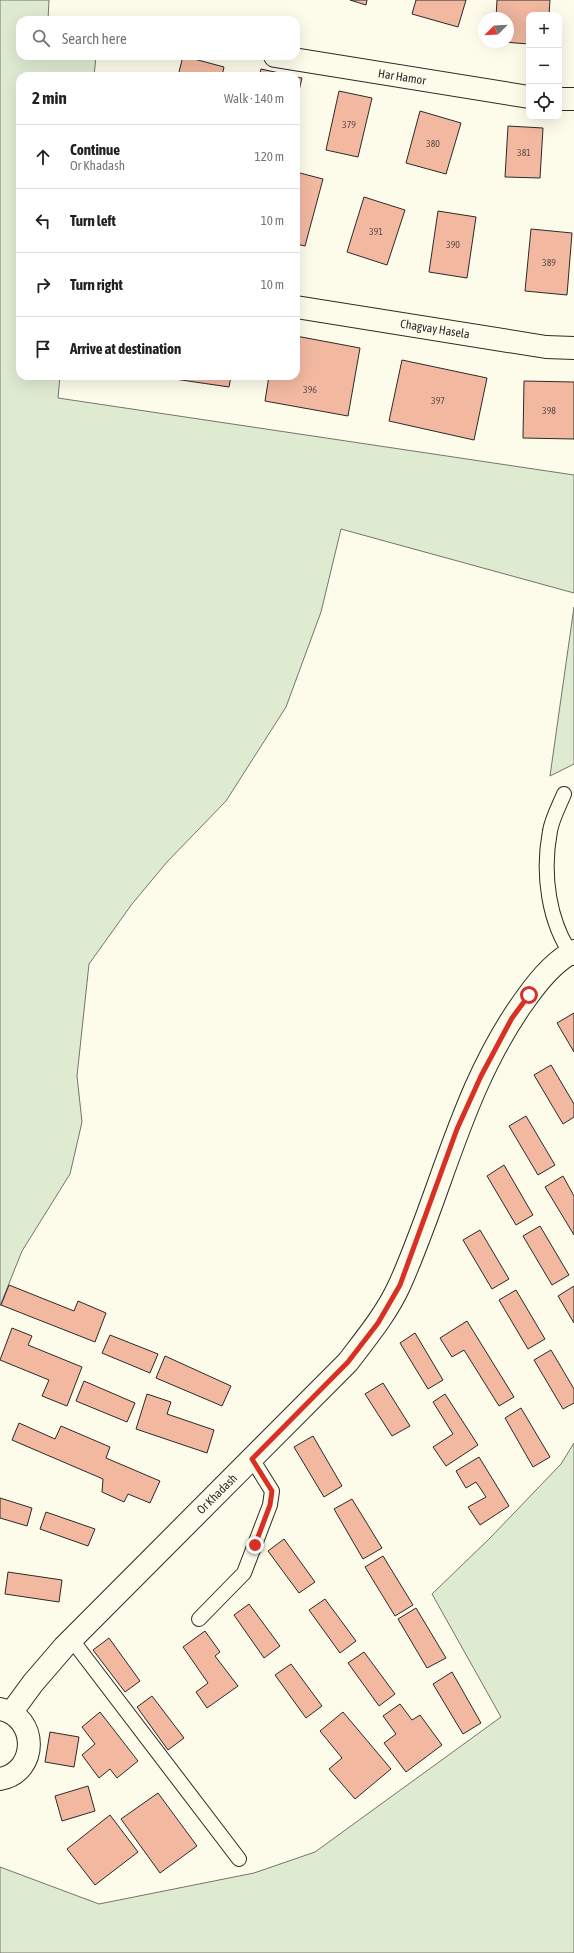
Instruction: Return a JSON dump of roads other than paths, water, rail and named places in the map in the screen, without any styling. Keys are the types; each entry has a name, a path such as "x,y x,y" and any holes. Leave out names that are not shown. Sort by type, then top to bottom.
{"street":[{"name":"Har Hamor","path":"300,60 526,97"},
{"path":"562,99 574,99"},
{"name":"Chagvay Hasela","path":"300,308 546,347 574,348"},
{"name":"Or Khadash","path":"6,1711 72,1640 348,1362 378,1323 400,1285 457,1129 481,1076 512,1018 540,979 573,954"},
{"path":"0,1779 13,1774 22,1766 29,1750 28,1734 24,1724 6,1711"}],"lane":[{"path":"564,794 550,830 545,868 556,928 573,954"},
{"path":"199,1619 244,1573 270,1505 272,1491 252,1459"},
{"path":"72,1640 239,1859"}]}
